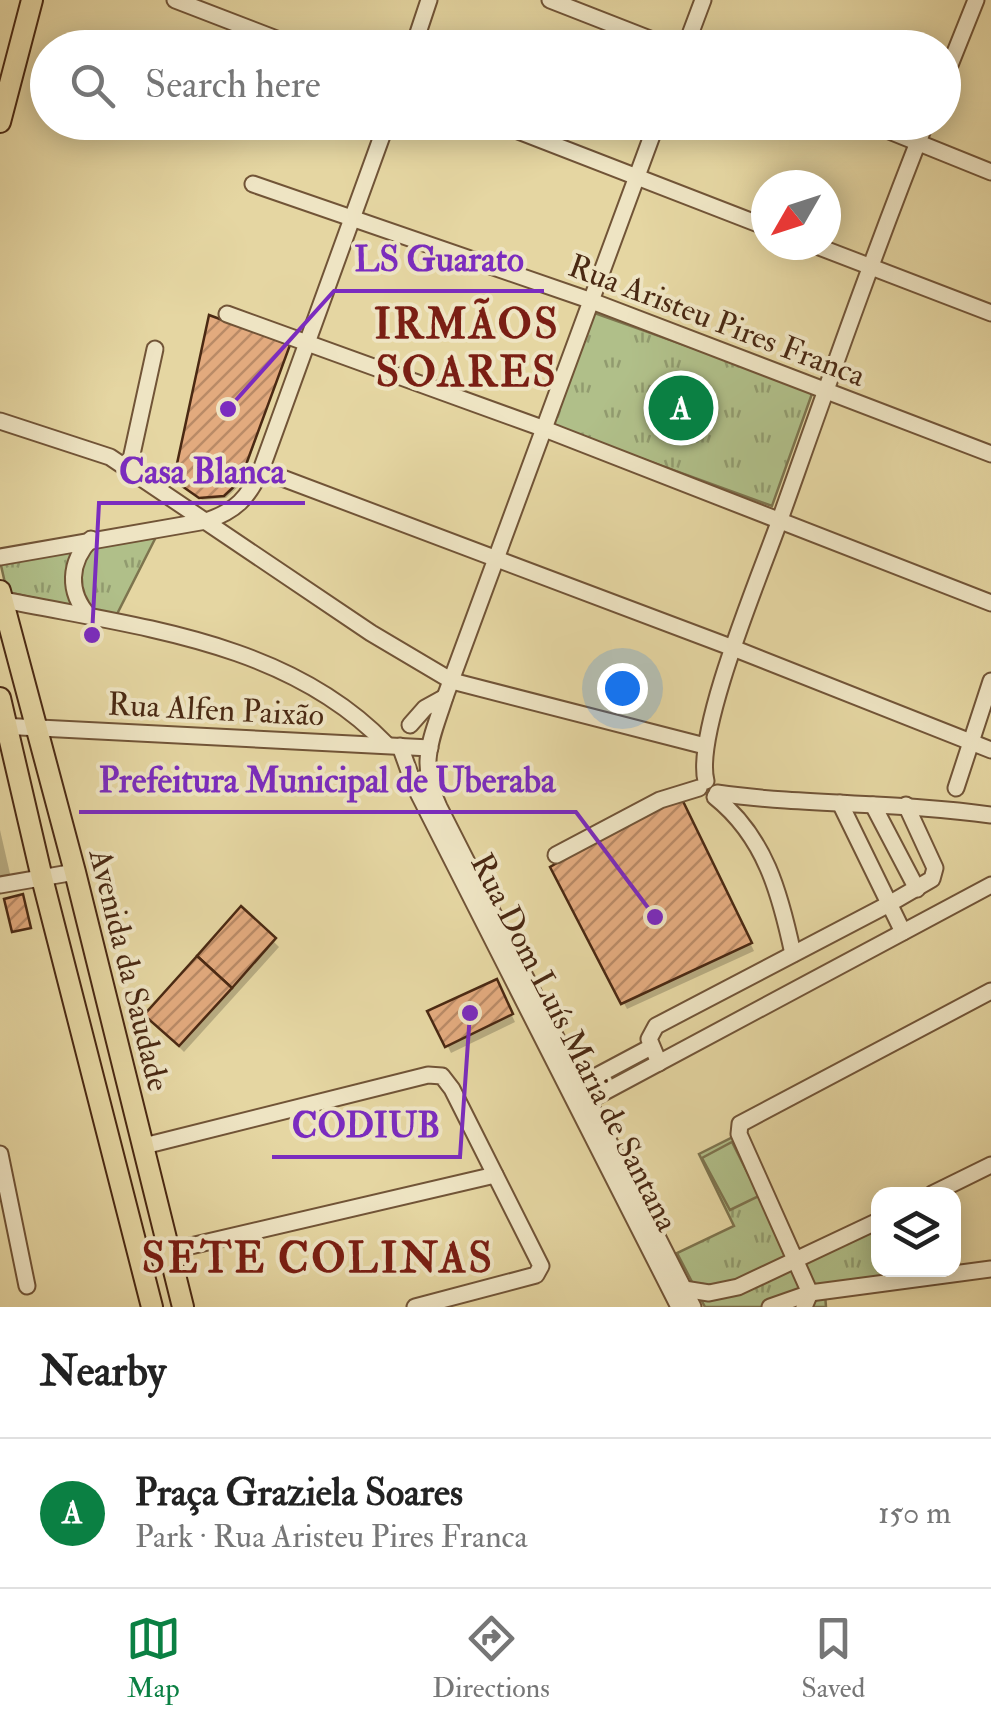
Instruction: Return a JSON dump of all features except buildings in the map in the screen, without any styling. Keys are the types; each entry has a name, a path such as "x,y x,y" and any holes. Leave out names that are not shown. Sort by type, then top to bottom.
{"main road":[{"path":"0,122 32,0"},
{"name":"Avenida da Saudade","path":"1,596 75,872 183,1307"},
{"name":"Avenida da Saudade","path":"0,698 152,1307"}],"street":[{"path":"175,0 253,30"},
{"path":"419,30 429,0"},
{"path":"550,0 627,30"},
{"path":"692,30 703,0"},
{"path":"961,38 976,0"},
{"path":"0,558 206,520 232,511 246,500 261,470 381,140"},
{"path":"540,140 751,221"},
{"path":"430,748 542,428 650,140"},
{"path":"913,140 991,172"},
{"path":"794,954 783,907 762,851 746,826 709,790 706,746 733,648 824,389 918,142"},
{"name":"Rua Aristeu Pires Franca","path":"253,184 589,300 991,454"},
{"path":"841,255 991,313"},
{"path":"227,314 542,428 991,603"},
{"path":"129,468 154,350"},
{"path":"0,421 94,450 129,468 371,633 452,681 706,746"},
{"path":"261,470 991,750"},
{"path":"89,616 78,601 73,583 78,556 91,539"},
{"path":"1,596 248,654 343,706 393,745"},
{"path":"956,788 991,681"},
{"path":"410,725 426,708 445,697"},
{"name":"Rua Alfen Paixão","path":"4,726 430,748"},
{"name":"Rua Dom Luís Maria de Santana","path":"393,745 693,1307"},
{"name":"Rua Dom Luís Maria de Santana","path":"430,748 427,777 432,791 575,1088"},
{"path":"556,855 660,800 709,790 991,816"},
{"path":"840,803 903,932"},
{"path":"872,805 917,889"},
{"path":"659,1063 651,1047 651,1031 656,1026 932,879 935,868 906,806"},
{"path":"0,885 75,872"},
{"path":"583,1103 991,885"},
{"path":"807,1300 798,1261 738,1127 742,1120 991,991"},
{"path":"575,1088 651,1047"},
{"path":"144,1146 428,1074 442,1076 541,1270 415,1307"},
{"name":"Rua Dom Luís Maria de Santana","path":"583,1103 679,1307"},
{"path":"0,1154 27,1286"},
{"path":"947,1187 991,1166"},
{"path":"169,1251 495,1175"},
{"path":"684,1289 709,1294 724,1292 871,1224"},
{"path":"770,1307 991,1269"}],"green space":[{"path":"589,311 813,391 772,506 549,425"},
{"path":"159,531 116,616 7,592 0,561"},
{"path":"733,1137 792,1254 871,1230 871,1277 892,1277 825,1294 826,1307 705,1307 677,1253 734,1226 699,1154"},
{"path":"732,1142 759,1196 730,1210 702,1158"}],"place":[{"name":"Praça Graziela Soares","path":"681,408"},
{"name":"LS Guarato","path":"228,409"},
{"name":"Casa Blanca","path":"92,635"},
{"name":"Prefeitura Municipal de Uberaba","path":"655,917"},
{"name":"CODIUB","path":"470,1013"}],"district":[{"name":"IRMÃOS SOARES","path":"467,347"},
{"name":"SETE COLINAS","path":"318,1257"}]}
